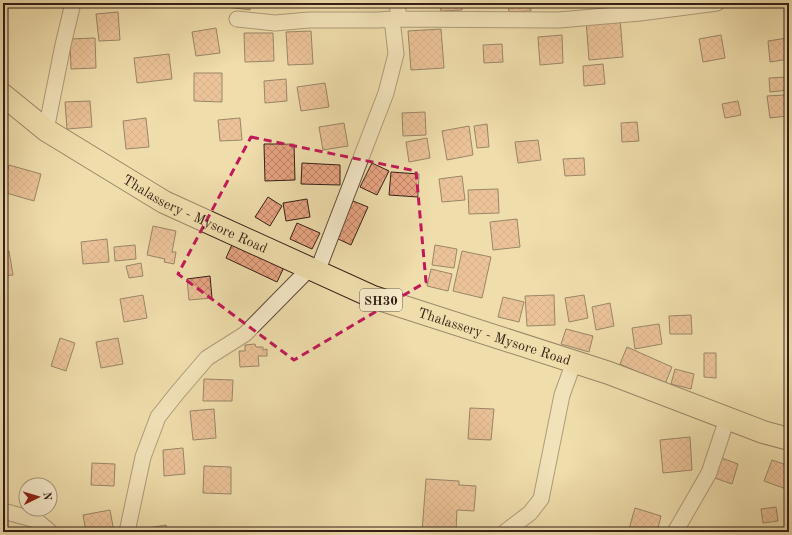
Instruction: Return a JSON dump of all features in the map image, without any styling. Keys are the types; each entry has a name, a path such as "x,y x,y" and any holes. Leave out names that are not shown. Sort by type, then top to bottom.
{"main road":[{"name":"Thalassery - Mysore Road","path":"3,95 46,130 164,202 373,298 609,373 727,419 763,432 789,439"}],"street":[{"path":"46,130 63,45 74,3"},
{"path":"127,532 143,457 158,417 177,392 207,358 245,334 313,270 386,93 396,54 395,19 397,3"},
{"path":"237,19 275,23 309,20 395,19 559,20 640,13 717,3"},
{"path":"505,532 530,513 541,499 562,395 574,362"},
{"path":"675,532 709,473 727,419"},
{"path":"3,511 36,520 50,532"}],"highlighted area":[{"path":"251,137 416,171 426,282 294,360 178,274"}],"building":[{"path":"227,3 251,3 250,10 227,7"},
{"path":"356,3 380,3 380,5 356,8"},
{"path":"440,3 462,3 462,10 441,11"},
{"path":"508,3 530,3 531,11 509,12"},
{"path":"118,12 120,40 99,41 96,14"},
{"path":"620,18 623,57 589,60 586,20"},
{"path":"216,28 220,53 196,56 192,32"},
{"path":"441,29 444,68 411,70 408,31"},
{"path":"311,31 313,64 288,65 286,32"},
{"path":"244,33 273,33 274,61 245,62"},
{"path":"562,35 563,63 540,65 538,37"},
{"path":"721,35 725,58 703,62 699,39"},
{"path":"95,38 96,68 71,69 70,39"},
{"path":"787,38 789,59 770,62 768,41"},
{"path":"502,44 503,62 484,63 483,45"},
{"path":"169,54 172,79 137,83 134,58"},
{"path":"603,64 605,84 584,86 583,66"},
{"path":"194,73 222,73 222,102 194,101"},
{"path":"789,77 789,90 770,92 769,78"},
{"path":"286,79 287,101 265,103 264,81"},
{"path":"325,83 329,107 301,111 297,87"},
{"path":"785,95 787,116 770,118 767,96"},
{"path":"90,101 92,127 67,129 65,102"},
{"path":"738,101 741,115 725,118 722,104"},
{"path":"425,112 426,135 403,136 402,113"},
{"path":"146,118 149,147 126,149 123,121"},
{"path":"240,118 242,140 220,141 218,120"},
{"path":"637,122 639,141 622,142 621,123"},
{"path":"344,123 348,146 323,150 319,127"},
{"path":"487,124 489,147 477,148 474,126"},
{"path":"469,126 473,155 447,160 442,131"},
{"path":"427,138 430,158 409,162 406,142"},
{"path":"538,140 541,160 518,163 515,142"},
{"path":"264,144 294,144 295,180 265,181"},
{"path":"584,158 585,175 565,176 563,159"},
{"path":"302,163 340,165 340,185 301,184"},
{"path":"372,163 389,171 377,195 360,187"},
{"path":"9,165 41,174 34,201 3,192"},
{"path":"391,172 419,174 418,197 389,195"},
{"path":"462,176 465,200 442,202 439,179"},
{"path":"498,189 499,213 469,214 468,190"},
{"path":"268,197 282,206 270,226 255,217"},
{"path":"307,199 310,217 286,221 283,203"},
{"path":"353,201 368,207 351,245 336,238"},
{"path":"517,219 520,247 493,250 490,222"},
{"path":"297,223 320,233 312,249 290,239"},
{"path":"153,226 176,231 172,252 176,252 174,264 164,262 165,259 147,255"},
{"path":"235,238 286,263 277,282 226,258"},
{"path":"107,239 109,262 83,264 81,242"},
{"path":"135,245 136,259 115,261 114,247"},
{"path":"435,245 457,249 454,268 432,265"},
{"path":"9,251 13,275 3,276 3,252"},
{"path":"462,251 491,257 482,298 453,291"},
{"path":"141,263 143,276 129,278 126,266"},
{"path":"431,269 452,274 448,291 427,286"},
{"path":"210,276 212,298 189,300 187,279"},
{"path":"143,295 147,318 124,322 120,299"},
{"path":"554,295 555,325 527,326 525,296"},
{"path":"584,295 588,318 569,322 565,298"},
{"path":"503,297 524,302 519,322 498,317"},
{"path":"610,303 614,326 596,330 592,307"},
{"path":"691,315 692,334 670,334 669,316"},
{"path":"659,324 662,344 635,349 632,328"},
{"path":"566,329 593,336 589,352 561,344"},
{"path":"60,338 75,343 66,371 51,366"},
{"path":"118,338 123,364 101,368 96,342"},
{"path":"255,344 256,347 263,347 263,350 267,349 267,356 258,356 259,366 240,367 239,351 245,351 245,345"},
{"path":"627,347 672,367 665,384 620,364"},
{"path":"704,353 716,353 716,378 704,377"},
{"path":"675,369 694,374 691,389 671,384"},
{"path":"204,379 233,380 232,401 203,401"},
{"path":"470,408 494,409 491,440 468,439"},
{"path":"214,409 216,438 193,440 190,411"},
{"path":"690,437 692,470 663,473 660,440"},
{"path":"183,448 185,474 164,476 163,450"},
{"path":"719,457 738,464 732,484 712,477"},
{"path":"772,460 789,466 789,490 764,481"},
{"path":"92,463 115,464 114,486 91,485"},
{"path":"204,466 231,467 231,494 203,493"},
{"path":"426,479 459,481 459,485 476,486 474,511 457,510 456,530 465,530 465,532 422,532"},
{"path":"776,507 778,521 763,523 761,509"},
{"path":"635,508 661,516 657,532 638,532 629,529"},
{"path":"110,510 114,532 86,532 83,515"},
{"path":"166,525 168,532 142,532 142,529"}]}
